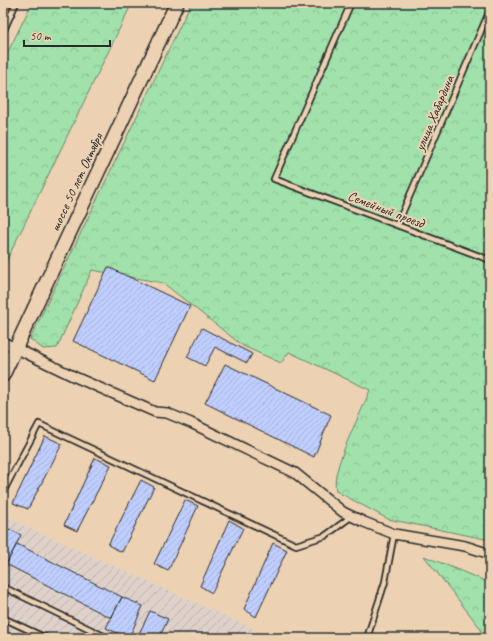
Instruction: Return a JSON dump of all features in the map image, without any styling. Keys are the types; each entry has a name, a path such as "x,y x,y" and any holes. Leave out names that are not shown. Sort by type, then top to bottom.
{"street":[{"name":"шоссе 50 лет Октября","path":"3,375 177,3"},
{"path":"3,342 15,349 155,412 167,413 191,423 295,474 343,512 352,516 394,534 465,546 490,554"}],"lane":[{"path":"3,32 16,3"},
{"name":"Семейный проезд","path":"351,3 274,179 490,260"},
{"name":"улица Хабардина","path":"397,225 490,10"},
{"path":"3,492 39,424 296,545 325,536 352,516"},
{"path":"367,638 385,582 394,534"},
{"path":"3,587 108,638"},
{"path":"3,618 46,638"}],"shaded area":[{"path":"3,516 274,638 3,638"}],"green space":[{"path":"32,3 132,3 3,268 3,62"},
{"path":"191,3 490,3 490,540 388,519 336,491 335,479 339,464 370,390 289,352 281,363 243,346 163,283 92,270 57,348 43,349 30,339"},
{"path":"424,556 490,583 490,638 479,638 481,629"}],"building":[{"path":"108,267 190,306 155,380 73,341"},
{"path":"202,328 252,354 247,363 215,347 205,366 187,357"},
{"path":"225,364 331,415 314,457 205,403"},
{"path":"45,436 62,444 28,509 13,503"},
{"path":"95,458 111,465 77,531 64,525"},
{"path":"141,480 154,487 122,552 108,545"},
{"path":"185,500 198,506 168,571 154,564"},
{"path":"229,520 243,528 212,593 200,586"},
{"path":"3,526 21,535 3,571"},
{"path":"273,543 287,550 256,617 244,609"},
{"path":"17,544 122,597 111,618 6,564"},
{"path":"122,597 143,606 129,638 106,628"},
{"path":"150,611 168,619 159,638 137,638"}]}
